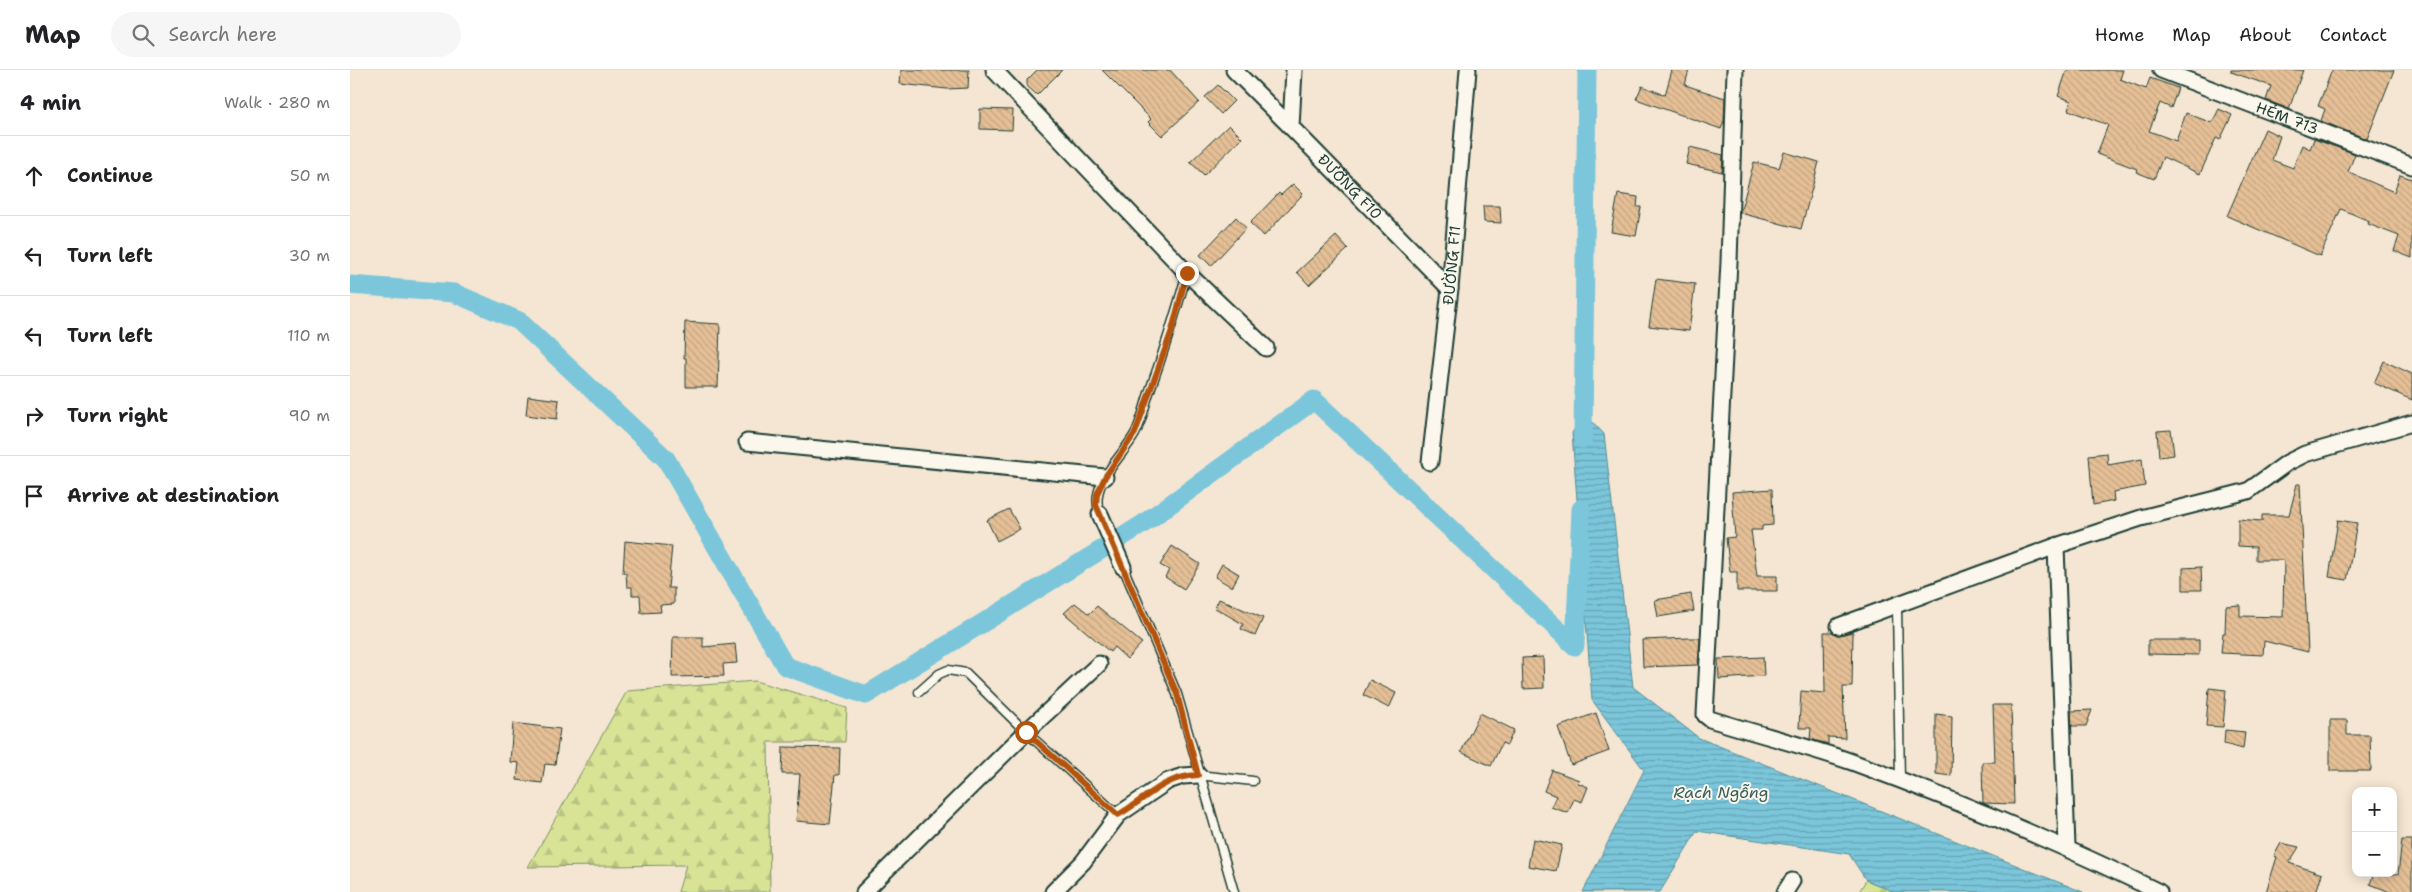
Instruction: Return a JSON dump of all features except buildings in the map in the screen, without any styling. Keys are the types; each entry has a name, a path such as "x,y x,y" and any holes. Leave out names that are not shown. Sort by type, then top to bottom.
{"street":[{"path":"994,70 1187,273 1266,348"},
{"name":"ĐƯỜNG F10","path":"1234,70 1450,289"},
{"path":"1291,127 1294,70"},
{"name":"ĐƯỜNG F11","path":"1430,462 1450,289 1468,70"},
{"path":"1736,70 1729,262 1705,715 1710,720 1850,762 1900,781 2067,847 2159,892"},
{"name":"HẺM 713","path":"2161,70 2412,166"},
{"path":"1839,626 2056,546 2141,518 2248,490 2287,463 2305,454 2412,423"},
{"path":"747,442 1105,477"},
{"path":"1100,514 1123,567"},
{"path":"2056,546 2067,847"},
{"path":"864,892 1026,732 1099,664"},
{"path":"1053,892 1083,862 1118,815 1168,781 1183,776 1198,775"}],"lane":[{"path":"1100,514 1096,505 1097,494 1105,477 1135,433 1172,330 1187,273"},
{"path":"1123,567 1177,694 1198,775 1234,892"},
{"path":"1897,606 1900,781"},
{"path":"918,692 939,674 948,670 966,673 1026,732 1118,815"},
{"path":"1198,775 1253,781"}],"green space":[{"path":"755,681 847,708 845,742 768,742 770,892 678,892 686,865 528,867 627,691"},
{"path":"1866,880 1895,892 1859,892"}],"water":[{"name":"Rạch Ngỗng","path":"1584,413 1604,434 1633,687 1699,738 2083,892 1895,892 1866,880 1849,854 1697,831 1660,892 1583,892 1644,770 1592,700 1572,433"}],"waterway":[{"path":"1583,439 1587,70"},
{"path":"350,285 454,293 519,321 666,459 785,666 866,695 1143,524 1314,400 1575,646 1581,509"}],"route":[{"path":"1026,732 1118,815 1168,781 1183,776 1198,775 1177,694 1096,505 1097,494 1105,477 1135,433 1172,330 1187,273"}]}
